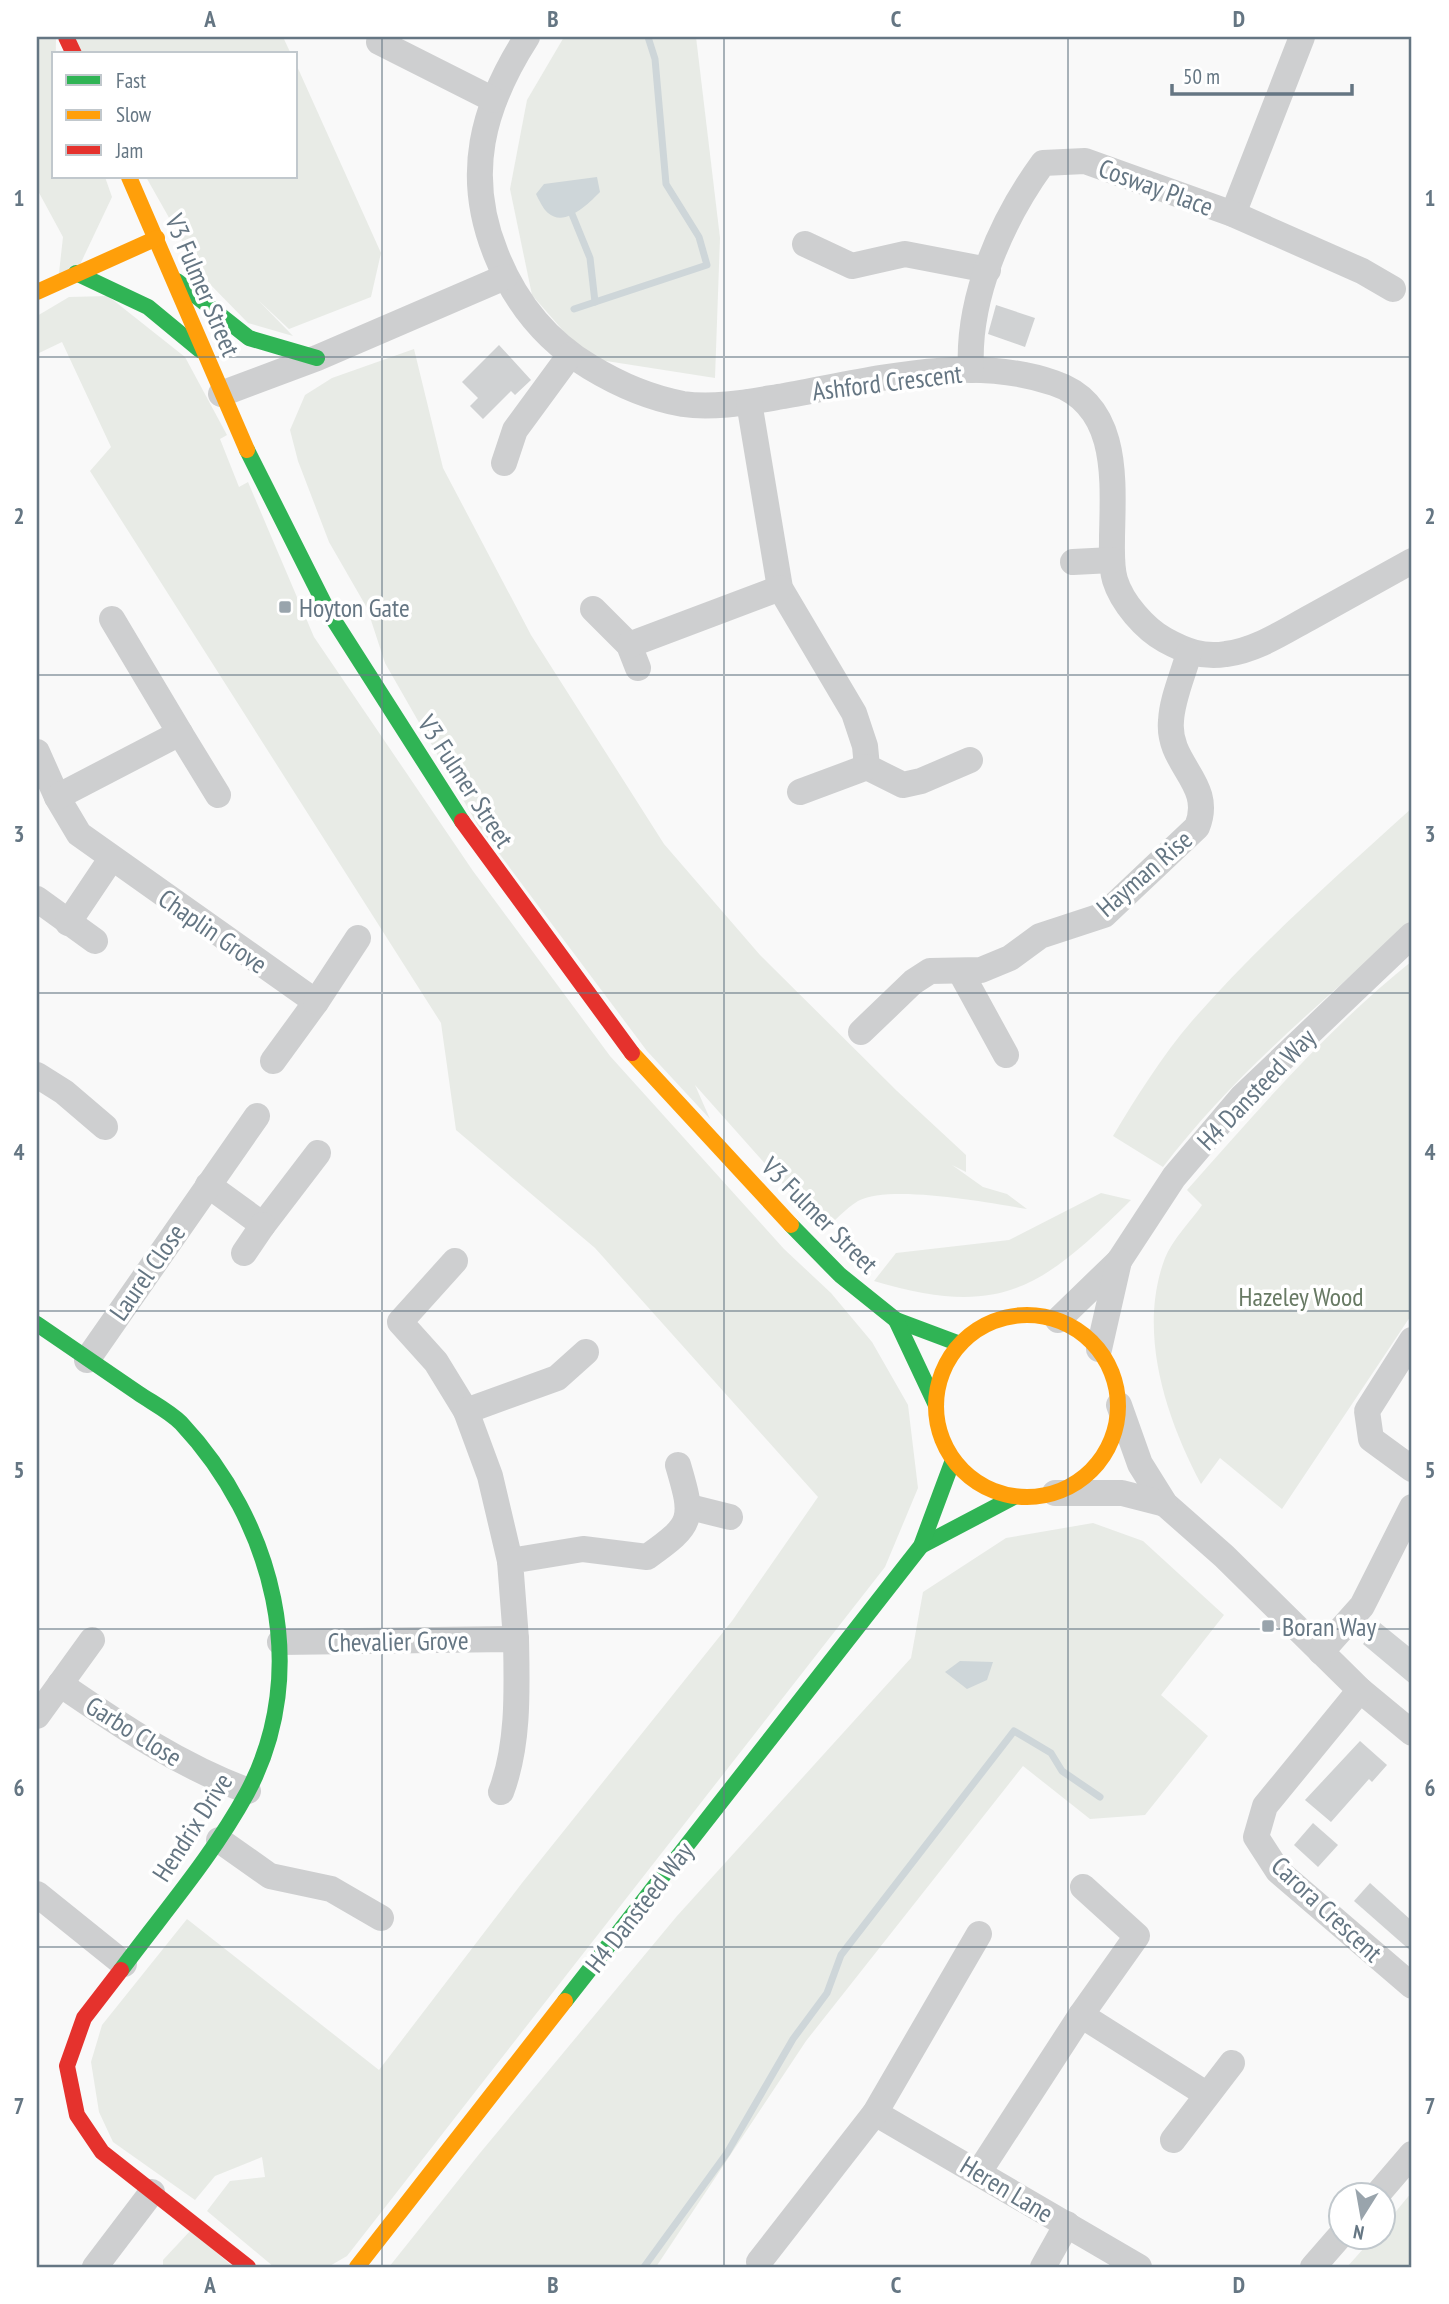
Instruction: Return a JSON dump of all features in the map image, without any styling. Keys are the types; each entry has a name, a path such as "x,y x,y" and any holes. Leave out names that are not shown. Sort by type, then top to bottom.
{"street":[{"name":"Ashford Crescent","path":"527,37 512,60 483,130 478,175 485,226 505,277 522,309 569,355 620,385 685,404 749,402 917,373 971,370 1009,371 1058,384 1091,406 1106,434 1113,468 1112,560 1115,581 1130,607 1156,634 1189,653 1225,655 1262,644 1412,561"},
{"path":"1233,214 1301,37"},
{"path":"379,42 495,100"},
{"name":"Cosway Place","path":"971,370 970,351 975,310 988,270 1017,200 1043,163 1085,161 1233,214 1362,271 1393,289"},
{"name":"V3 Fulmer Street","path":"129,178 238,433 328,611 435,781 494,868 633,1055 789,1223 840,1275 896,1320 960,1344"},
{"path":"37,292 157,238"},
{"path":"805,244 852,266 905,254 988,270"},
{"path":"76,273 148,307 206,355"},
{"path":"221,394 317,358 505,277"},
{"path":"174,278 249,338 317,358"},
{"path":"504,463 515,430 569,355"},
{"path":"749,402 780,588 855,713 865,746 867,767"},
{"path":"1073,562 1112,560"},
{"path":"593,609 634,656 780,588"},
{"path":"112,619 218,795"},
{"name":"Hayman Rise","path":"861,1032 930,971 981,970 1010,958 1040,936 1104,915 1197,827 1203,811 1199,792 1178,757 1170,723 1189,653"},
{"path":"57,797 180,733"},
{"name":"Chaplin Grove","path":"37,752 57,797 79,834 316,1002"},
{"path":"800,792 867,767 903,785 921,781 970,760"},
{"path":"68,923 111,859"},
{"path":"37,899 94,940"},
{"name":"H4 Dansteed Way","path":"1058,1320 1119,1261 1174,1177 1242,1097 1412,934"},
{"path":"273,1061 358,938"},
{"path":"960,971 1006,1055"},
{"path":"37,1075 64,1092 105,1127"},
{"name":"Laurel Close","path":"88,1360 257,1116"},
{"path":"244,1253 317,1153"},
{"path":"208,1185 263,1225"},
{"path":"455,1261 400,1322 436,1362 466,1411 489,1476 510,1561 517,1693 509,1772 501,1792"},
{"name":"H4 Dansteed Way","path":"1099,1349 1119,1261"},
{"path":"1165,1504 1122,1493 1055,1493 1014,1497 991,1490 970,1477 953,1460 940,1434 936,1405 943,1372 960,1344 976,1330 1006,1318 1038,1315 1058,1320 1080,1332 1099,1349 1114,1376 1119,1405 1140,1464 1165,1504 1224,1556 1360,1690 1412,1733"},
{"name":"V3 Fulmer Street","path":"896,1320 936,1405"},
{"name":"Hendrix Drive","path":"37,1324 179,1421 225,1477 257,1539 273,1594 280,1642 276,1717 248,1791 219,1840 84,2018 67,2066 77,2115 102,2152 248,2267"},
{"path":"1412,1340 1367,1411 1371,1438 1412,1469"},
{"path":"466,1411 557,1378 586,1352"},
{"path":"1055,1493 1076,1483 1094,1469 1108,1450 1116,1429 1119,1405"},
{"name":"H4 Dansteed Way","path":"357,2267 921,1546 953,1460"},
{"path":"510,1561 583,1549 648,1557 679,1534 690,1507 678,1465"},
{"name":"H4 Dansteed Way","path":"921,1546 1014,1497"},
{"path":"690,1507 730,1517"},
{"path":"1321,1652 1362,1606 1412,1507"},
{"name":"Chevalier Grove","path":"280,1642 516,1639"},
{"name":"Garbo Close","path":"37,1716 92,1640"},
{"name":"Garbo Close","path":"60,1685 144,1742 213,1777 248,1791"},
{"name":"Carora Crescent","path":"1360,1690 1265,1806 1256,1837 1278,1871 1412,1986"},
{"path":"219,1840 270,1876 331,1889 381,1918"},
{"path":"979,2172 1081,2015 1137,1936 1083,1887"},
{"path":"37,1894 124,1964"},
{"path":"759,2262 875,2113 979,1934"},
{"path":"1081,2015 1206,2094"},
{"path":"1173,2140 1231,2063"},
{"name":"Heren Lane","path":"875,2113 1139,2267"},
{"path":"1388,2182 1412,2154"},
{"path":"94,2267 152,2192"},
{"path":"1043,2267 1067,2224"},
{"path":"1313,2267 1326,2252"}],"green space":[{"path":"37,37 56,37 56,52 52,52 52,178 105,178 112,197 76,273 58,282 63,237 37,189"},
{"path":"73,37 283,37 290,52 81,52"},
{"path":"564,37 696,37 720,238 715,378 587,358 532,295 510,189 527,100"},
{"path":"298,68 381,253 371,297 289,329 258,300 293,336 248,323 202,276 147,178 298,178"},
{"path":"108,296 185,357 227,435 220,439 239,487 248,482 314,637 473,871 610,1056 784,1249 831,1293 872,1342 908,1405 918,1488 885,1567 347,2256 328,2267 274,2267 207,2211 230,2181 265,2177 262,2157 215,2176 195,2200 113,2142 99,2112 91,2062 102,2025 187,1919 379,2070 522,1883 732,1621 818,1497 595,1248 456,1130 441,1023 90,471 111,447 62,342 37,354 37,316 69,297"},
{"path":"414,349 443,468 531,635 664,844 760,955 897,1091 966,1155 966,1172 952,1165 983,1187 1007,1194 1027,1209 941,1196 873,1196 858,1201 824,1230 695,1085 710,1119 647,1051 477,824 385,663 367,608 329,542 298,461 290,430 305,395 332,378"},
{"path":"1412,808 1412,922 1250,1069 1163,1167 1113,1136 1170,1048 1192,1021 1299,911"},
{"name":"Hazeley Wood","path":"1412,961 1412,1314 1282,1509 1220,1458 1201,1484 1167,1403 1155,1345 1157,1286 1165,1258 1202,1205 1187,1190 1323,1041"},
{"path":"1101,1193 1131,1200 1071,1255 1044,1274 1017,1288 988,1295 955,1297 918,1292 874,1281 896,1253 1009,1240"},
{"path":"1093,1523 1143,1541 1224,1615 1161,1695 1208,1736 1145,1815 1090,1819 1023,1766 806,2041 656,2267 389,2267 677,1916 911,1658 923,1592 1006,1538"},
{"path":"1412,2192 1412,2267 1347,2267 1360,2252 1396,2252 1396,2211"},
{"path":"191,2230 233,2267 163,2267 163,2260"}],"shaded area":[{"path":"597,177 600,192 576,212 562,218 548,213 536,194 544,184"},
{"path":"960,1661 993,1662 987,1680 967,1689 945,1672"}],"building":[{"path":"996,305 1035,318 1025,347 988,334"},
{"path":"499,345 531,380 515,395 511,391 483,419 470,406 478,398 462,382"},
{"path":"1380,1623 1412,1649 1412,1685 1363,1644"},
{"path":"1360,1741 1387,1765 1372,1782 1369,1779 1331,1822 1305,1800"},
{"path":"1313,1823 1338,1845 1318,1867 1294,1845"},
{"path":"1370,1883 1412,1921 1412,1952 1354,1901"}],"waterway":[{"path":"574,309 707,265 699,237 666,184 655,59 648,37"},
{"path":"572,214 590,258 595,302"},
{"path":"644,2267 727,2153 793,2039 827,1993 841,1955 1014,1731 1051,1753 1062,1771 1100,1797"}],"traffic: fast":[{"path":"76,273 148,307 200,350"},
{"path":"177,281 249,338 317,358"},
{"path":"247,450 328,611 462,821"},
{"path":"791,1225 840,1275 896,1320 960,1344"},
{"path":"896,1320 936,1405"},
{"path":"37,1324 181,1423 213,1462 239,1505 260,1551 273,1599 279,1648 277,1697 267,1746 247,1793 219,1840 121,1970"},
{"path":"565,2001 921,1546 953,1460"},
{"path":"921,1546 1014,1497"}],"traffic: slow":[{"path":"129,178 247,450"},
{"path":"37,292 157,238"},
{"path":"632,1053 791,1225"},
{"path":"1027,1315 1062,1322 1078,1330 1091,1342 1103,1355 1111,1371 1118,1406 1111,1441 1103,1457 1091,1470 1078,1482 1062,1490 1027,1497 992,1490 976,1482 963,1470 951,1457 943,1441 936,1406 943,1371 951,1355 963,1342 976,1330 992,1322 1027,1315"},
{"path":"357,2267 565,2001"}],"traffic: jam":[{"path":"66,37 73,52"},
{"path":"462,821 632,1053"},
{"path":"121,1970 84,2018 67,2066 77,2115 102,2152 248,2267"}],"place":[{"name":"Hoyton Gate","path":"285,607"},
{"name":"Boran Way","path":"1268,1626"}]}
